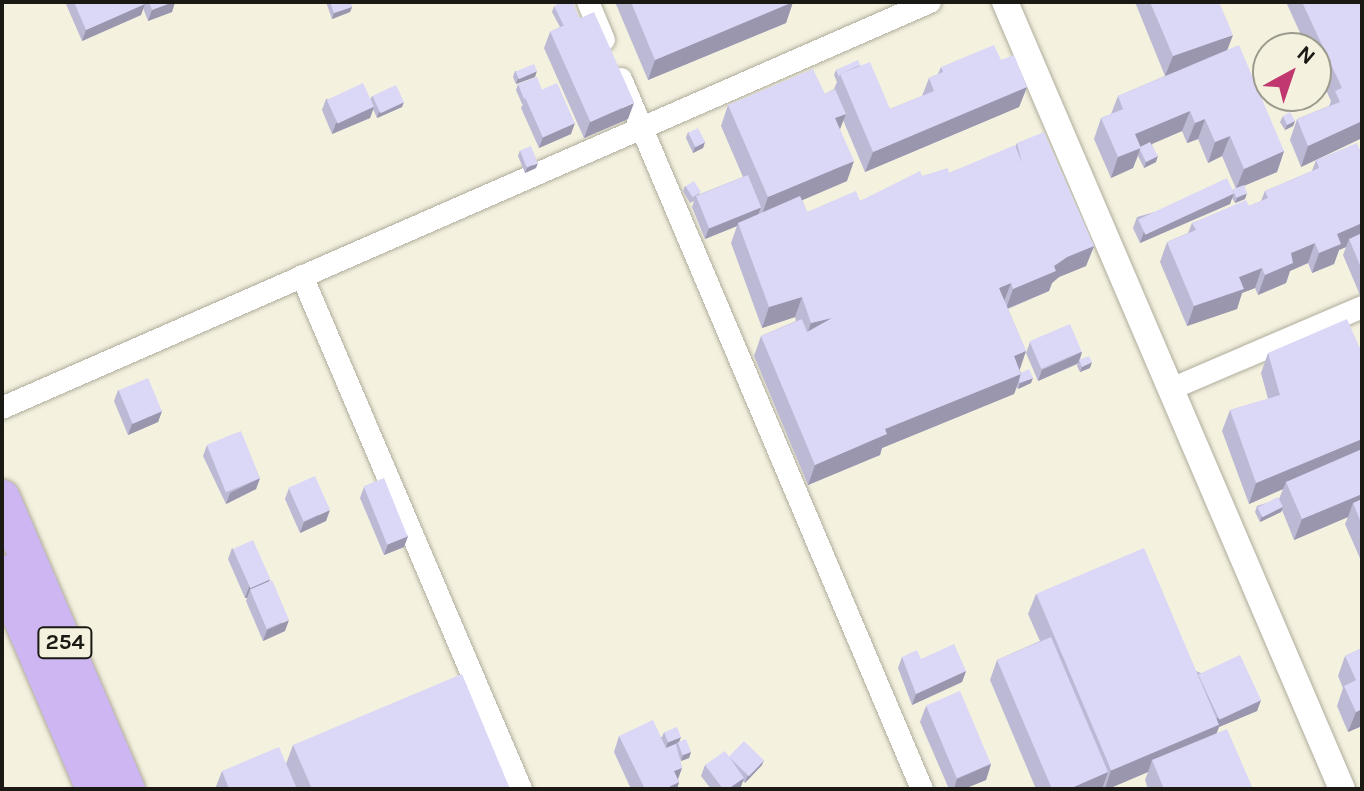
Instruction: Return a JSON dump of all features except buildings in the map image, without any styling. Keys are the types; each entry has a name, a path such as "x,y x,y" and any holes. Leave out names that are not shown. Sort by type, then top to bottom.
{"highway":[{"name":"254","path":"2,498 127,789"},
{"name":"254","path":"2,573 94,789"}],"street":[{"path":"588,2 922,789"},
{"path":"2,408 930,2"},
{"path":"1005,2 1342,789"},
{"path":"302,276 521,789"},
{"path":"1171,389 1362,307"}]}
